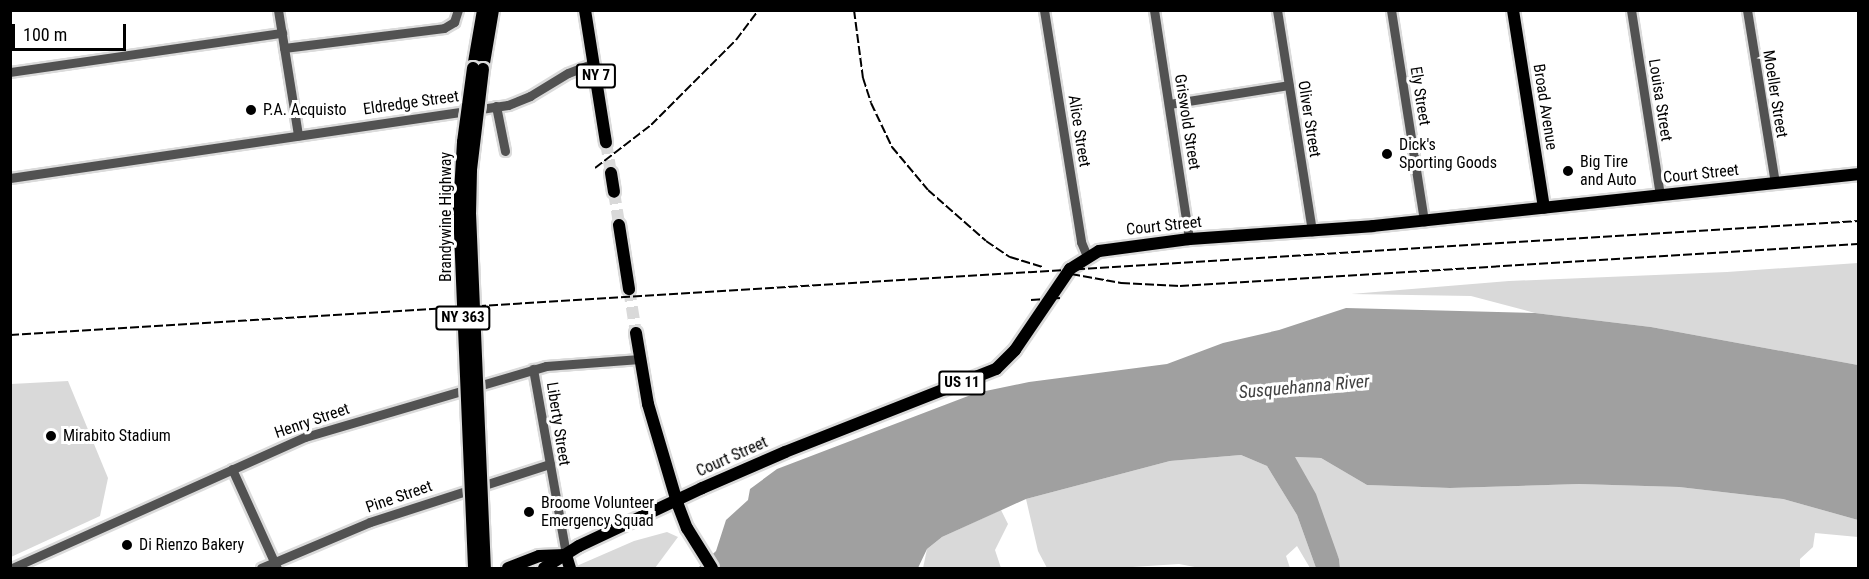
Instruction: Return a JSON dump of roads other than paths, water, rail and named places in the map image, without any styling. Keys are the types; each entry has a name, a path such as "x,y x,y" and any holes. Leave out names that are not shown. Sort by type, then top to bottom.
{"main road":[{"name":"Brandywine Highway","path":"483,10 470,213 485,568"},
{"name":"Brandywine Highway","path":"474,568 459,209 463,142 493,10"},
{"name":"NY 7","path":"585,10 606,142"},
{"name":"Broad Avenue","path":"1513,10 1544,208"},
{"path":"611,173 614,192"},
{"name":"Court Street","path":"544,568 677,500 785,452 996,369 1015,351 1063,278 1088,256 1107,249 1189,239 1424,221 1858,174"},
{"path":"619,225 629,289"},
{"path":"636,333 648,404 677,500 695,542 712,568"},
{"name":"Court Street","path":"508,568 539,556 566,555"},
{"path":"563,568 566,555"},
{"path":"566,555 570,568"}],"street":[{"path":"279,10 298,135"},
{"path":"284,48 444,28 454,22 458,10"},
{"name":"Alice Street","path":"1044,10 1081,242 1088,256"},
{"name":"Griswold Street","path":"1154,10 1189,239"},
{"name":"Oliver Street","path":"1277,10 1312,231"},
{"name":"Ely Street","path":"1391,10 1424,221"},
{"name":"Louisa Street","path":"1631,10 1660,195"},
{"name":"Moeller Street","path":"1747,10 1774,183"},
{"path":"10,72 282,33"},
{"name":"Eldredge Street","path":"10,178 496,106 520,101 568,73 594,63"},
{"path":"1169,104 1289,85"},
{"path":"496,106 505,152"},
{"name":"Henry Street","path":"12,568 305,436 533,369 552,365 640,360"},
{"name":"Liberty Street","path":"533,369 566,555"},
{"name":"Pine Street","path":"261,568 275,565 370,522 550,464"},
{"path":"232,469 275,565"}],"water":[{"name":"Susquehanna River","path":"1346,308 1535,313 1651,327 1858,365 1858,520 1783,499 1679,487 1579,484 1450,488 1367,485 1321,458 1295,457 1316,494 1339,559 1340,568 1316,568 1297,515 1267,466 1241,455 1170,461 1026,499 942,537 927,549 918,568 698,568 716,551 726,520 748,500 750,489 777,469 976,393 1029,382 1167,364 1223,343 1279,330"}],"tunnel":[{"path":"606,142 611,173"},
{"path":"614,192 619,225"},
{"path":"629,289 636,333"}],"railway":[{"path":"595,168 651,125 736,40 759,10"},
{"path":"854,10 863,78 871,103 892,147 928,190 986,241 1010,257 1042,267"},
{"path":"10,335 1858,221"},
{"path":"1071,274 1121,283 1180,286 1858,244"},
{"path":"1031,300 1060,298"}],"place":[{"name":"P.A. Acquisto","path":"251,110"},
{"name":"Dick's Sporting Goods","path":"1387,154"},
{"name":"Big Tire and Auto","path":"1568,171"},
{"name":"Mirabito Stadium","path":"51,436"},
{"name":"Broome Volunteer Emergency Squad","path":"529,512"},
{"name":"Di Rienzo Bakery","path":"127,545"}]}
